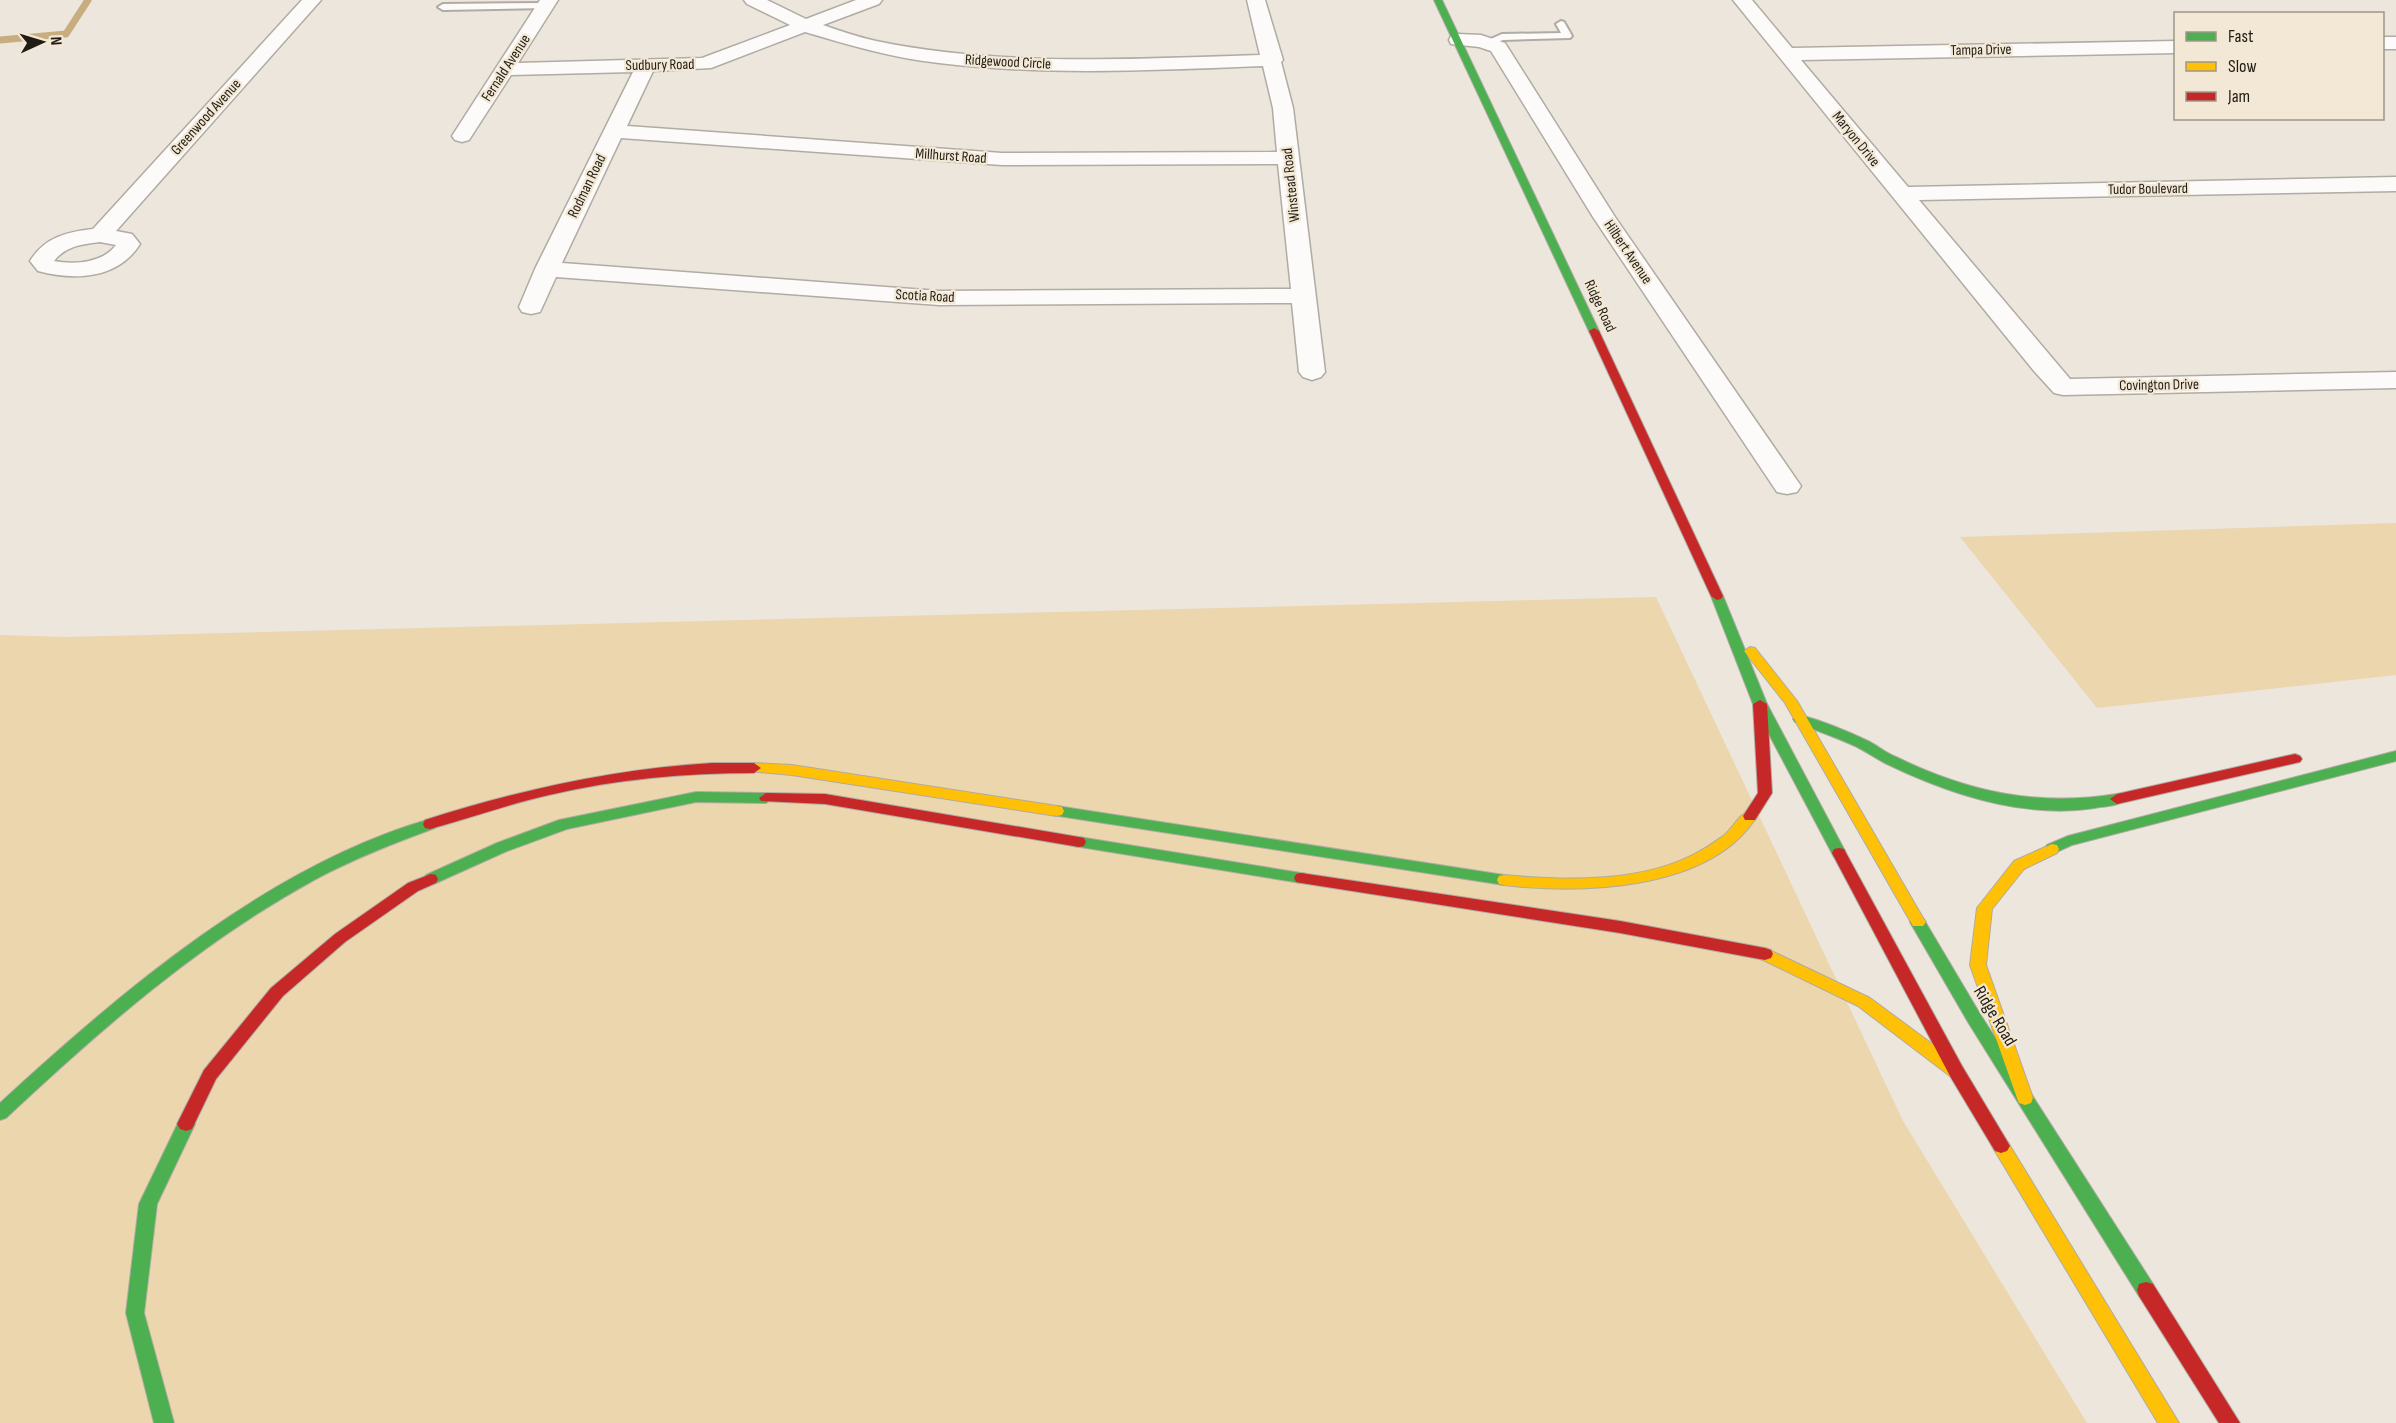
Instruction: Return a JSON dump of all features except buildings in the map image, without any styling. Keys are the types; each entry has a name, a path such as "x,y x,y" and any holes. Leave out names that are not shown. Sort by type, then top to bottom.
{"main road":[{"name":"Ridge Road","path":"1438,0 1697,550 1731,627 1760,704 1956,1071 2169,1423"},
{"name":"Ridge Road","path":"1731,627 1790,701 1974,1018 2230,1423"},
{"path":"0,1113 63,1054 132,996 208,938 276,894 337,862 404,833 531,794 599,779 658,771 735,767 792,770 1522,883 1599,885 1656,874 1708,854 1743,827 1765,793 1760,704"},
{"path":"1800,719 1860,743 1890,760 1958,788 2020,804 2087,806 2310,756"},
{"path":"2025,1098 1978,964 1985,908 2019,865 2068,841 2396,756"},
{"path":"164,1423 135,1313 148,1204 210,1075 277,992 340,938 422,883 502,847 564,824 696,797 825,799 1215,865 1620,927 1770,955 1864,1002 1956,1071"}],"street":[{"name":"Greenwood Avenue","path":"100,235 312,0"},
{"name":"Ridgewood Circle","path":"753,0 774,12 806,25 882,48 951,58 1095,65 1273,60"},
{"name":"Sudbury Road","path":"507,69 704,64 873,0"},
{"name":"Winstead Road","path":"1256,0 1273,60 1283,108 1312,372"},
{"name":"Maryon Drive","path":"1743,0 1971,279"},
{"name":"Fernald Avenue","path":"462,136 507,69 547,3"},
{"path":"1458,40 1487,43"},
{"name":"Hilbert Avenue","path":"1487,43 1498,47 1604,217 1787,486"},
{"name":"Tampa Drive","path":"1787,54 2174,47"},
{"name":"Rodman Road","path":"531,307 547,269 646,65"},
{"name":"Millhurst Road","path":"614,131 1002,159 1288,158"},
{"name":"Tudor Boulevard","path":"1901,194 2396,184"},
{"name":"Scotia Road","path":"547,269 939,298 1304,296"},
{"name":"Covington Drive","path":"1971,279 2063,387 2396,380"}],"lane":[{"path":"443,7 547,3"},
{"path":"1487,43 1502,37 1567,36 1561,24"}],"shaded area":[{"path":"2396,523 2396,675 2097,708 1960,537"},
{"path":"1656,597 1903,1121 2087,1423 0,1423 0,635 66,637"}],"waterway":[{"path":"0,40 66,34 88,0"}],"traffic: fast":[{"path":"1438,0 1594,331"},
{"path":"1717,596 1760,704 1839,853"},
{"path":"1800,719 1860,743 1919,773 1974,792 2030,804 2088,804 2117,799"},
{"path":"2052,849 2068,841 2396,756"},
{"path":"431,879 502,847 564,824 696,797 766,798"},
{"path":"1057,811 1504,880"},
{"path":"0,1113 97,1026 200,945 254,909 310,876 368,848 430,824"},
{"path":"1079,842 1301,878"},
{"path":"1918,922 1974,1018 2146,1290"},
{"path":"164,1423 135,1313 148,1204 186,1124"}],"traffic: slow":[{"path":"1750,651 1790,701 1918,922"},
{"path":"754,768 792,770 1057,811"},
{"path":"1504,880 1567,884 1602,882 1672,869 1704,856 1730,838 1750,816"},
{"path":"2025,1098 1978,965 1985,908 2019,865 2052,849"},
{"path":"1765,954 1864,1002 1956,1071"},
{"path":"2001,1146 2169,1423"}],"traffic: jam":[{"path":"1594,331 1717,596"},
{"path":"1750,816 1765,793 1760,704"},
{"path":"2117,799 2295,759"},
{"path":"430,824 509,800 589,782 671,771 754,768"},
{"path":"766,798 825,799 1079,842"},
{"path":"1839,853 1956,1071 2001,1146"},
{"path":"1301,878 1620,927 1765,954"},
{"path":"186,1124 210,1075 277,992 340,938 413,887 431,879"},
{"path":"2146,1290 2230,1423"}]}
